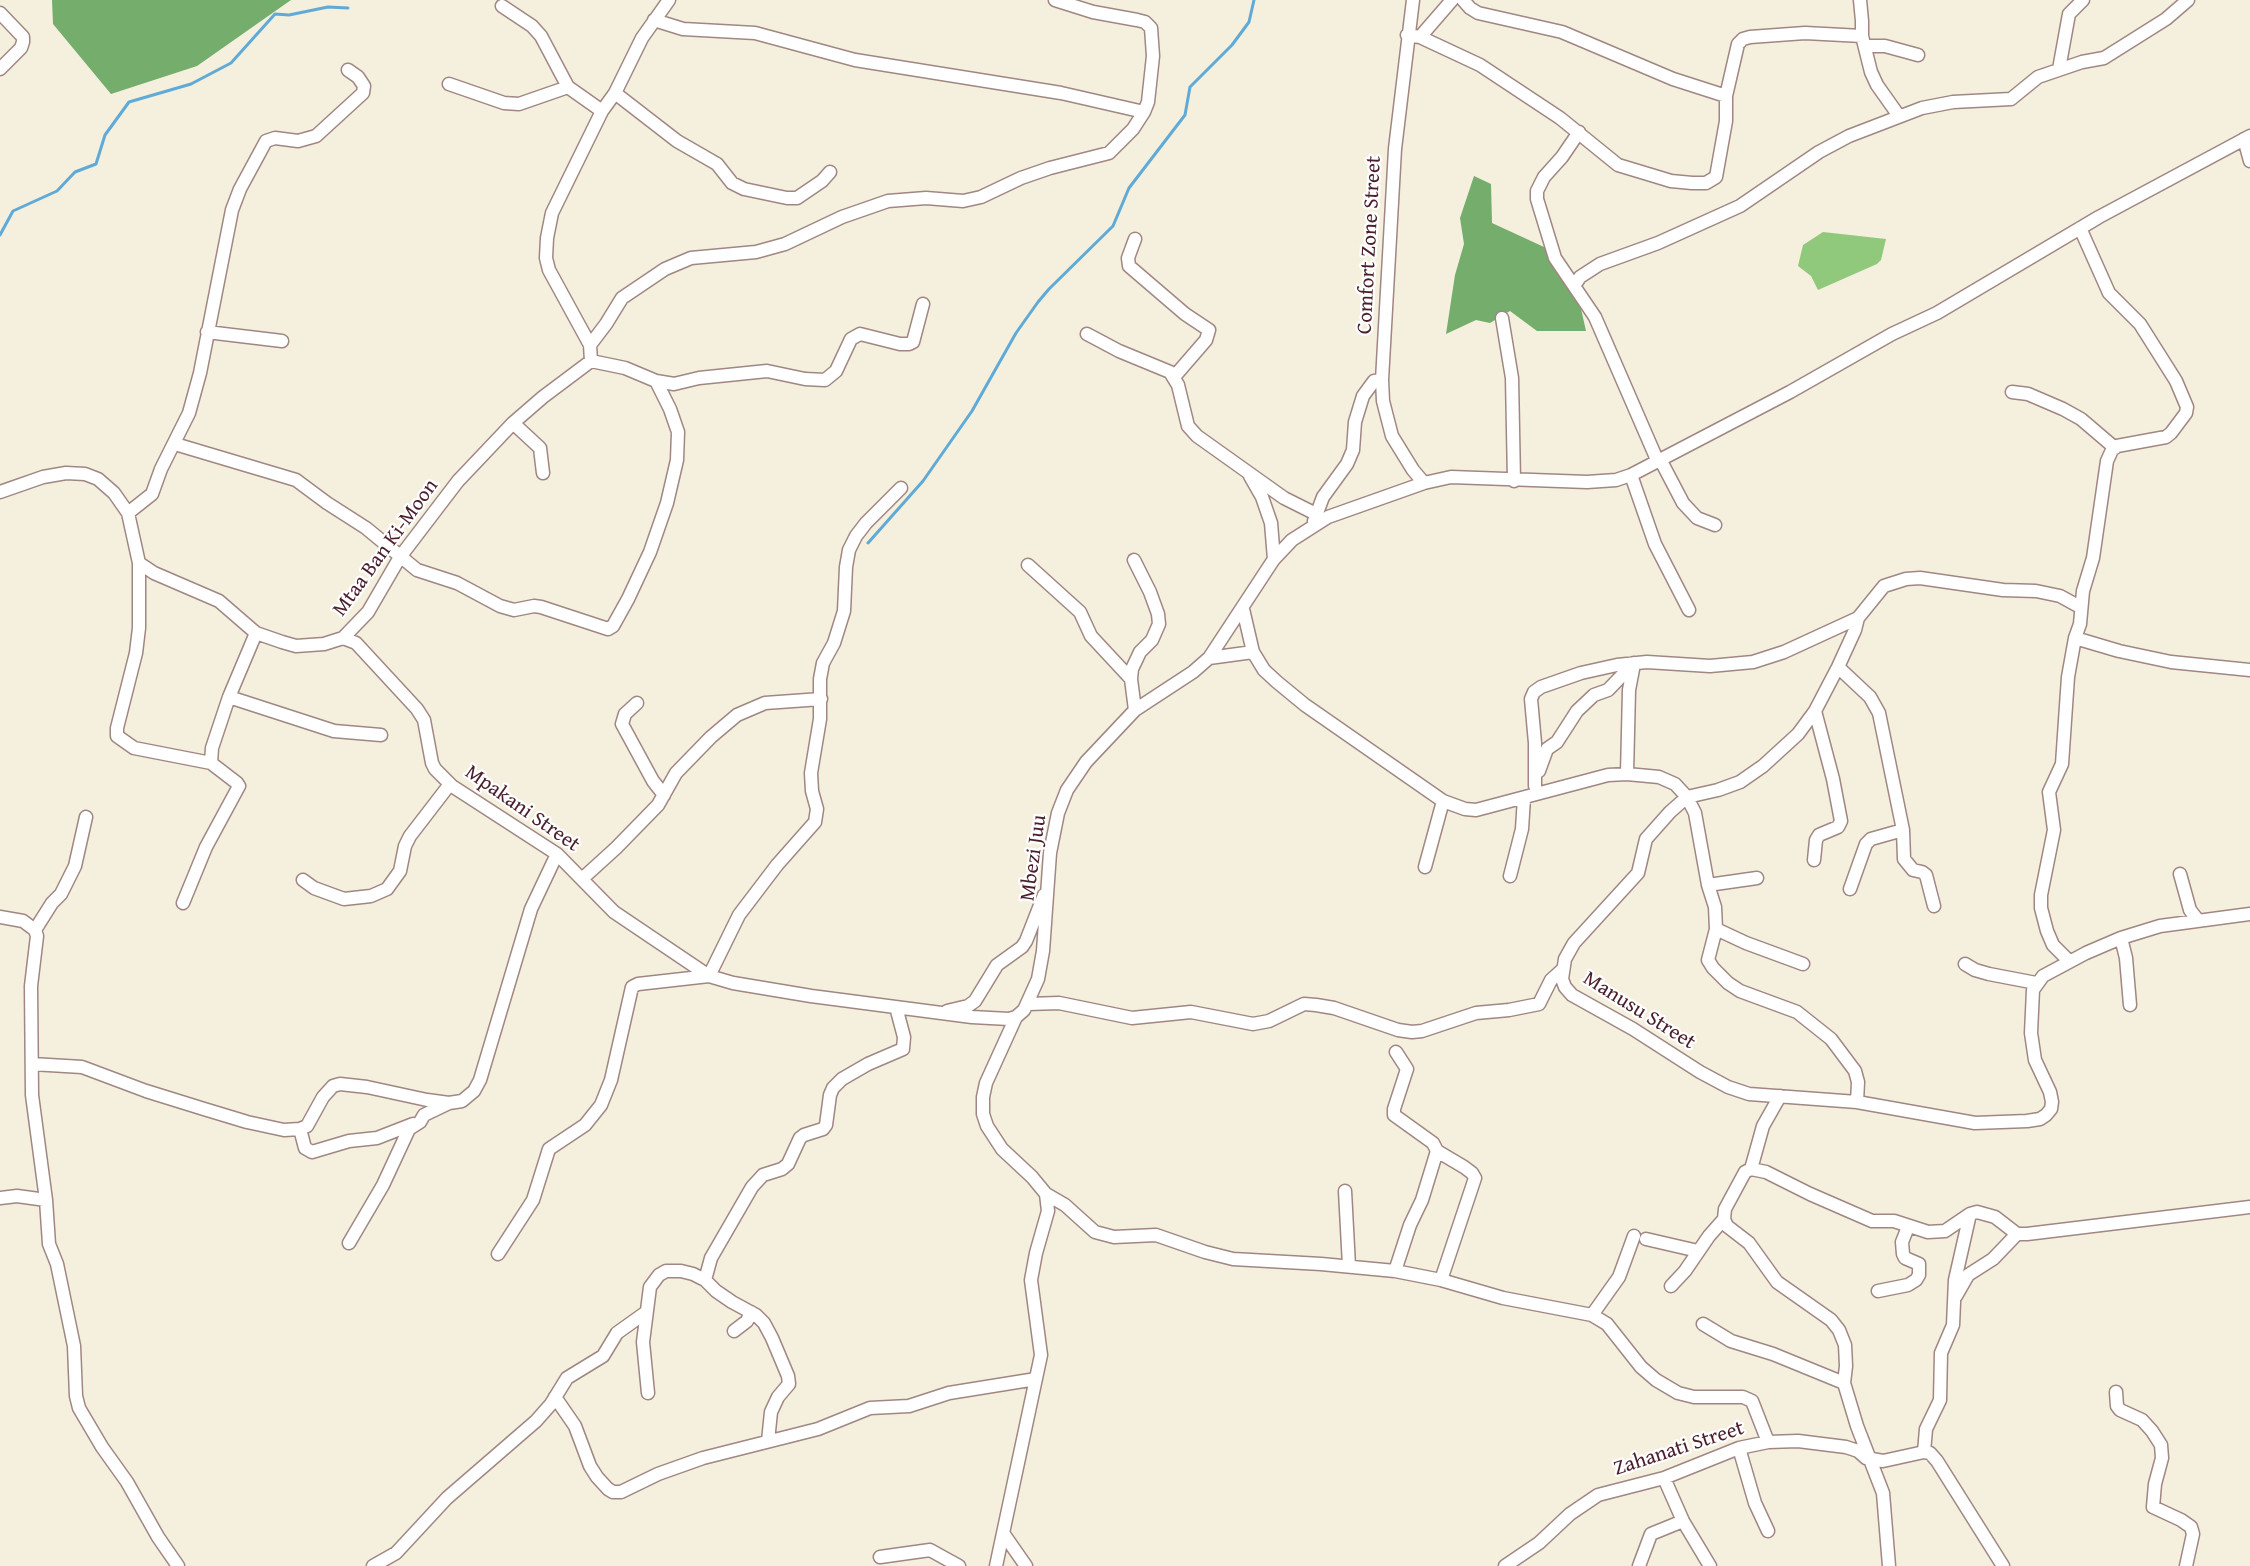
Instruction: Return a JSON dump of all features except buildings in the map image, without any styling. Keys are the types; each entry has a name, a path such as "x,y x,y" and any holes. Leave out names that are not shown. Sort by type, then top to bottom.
{"street":[{"path":"669,0 654,20 623,73 615,93 602,111 552,213 547,238 546,258 549,270 590,345 591,360 625,368 656,381 674,384 710,377 767,371 805,379 825,380 836,371 851,339 860,334 900,344 913,342 923,304"},
{"path":"590,345 622,298 677,263 691,258 756,252 785,244 842,217 888,201 926,198 963,201 981,197 1050,168 1109,153 1133,129 1144,112 1152,70 1152,31 1149,25 1137,20 1093,12 1055,0"},
{"name":"Comfort Zone Street","path":"1413,0 1414,36 1395,149 1382,380 1383,401 1392,436 1424,483"},
{"path":"1452,0 1414,36 1480,65 1579,132 1614,162 1671,181 1706,183 1716,177 1726,121 1726,96 1738,44 1743,39 1750,36 1805,33 1863,41 1917,55"},
{"path":"1463,0 1478,13 1562,32 1673,80 1726,96"},
{"path":"1860,0 1863,41 1870,72 1899,116"},
{"path":"2059,69 2069,14 2083,0"},
{"path":"1574,286 1580,277 1600,264 1658,243 1740,206 1819,152 1849,136 1912,110 1953,102 2011,99 2033,81 2059,69 2104,58 2166,19 2188,0"},
{"path":"502,6 537,31 568,87 602,111"},
{"path":"0,13 23,37 23,42 21,48 0,69"},
{"path":"654,20 683,29 755,33 855,60 1061,93 1144,112"},
{"path":"128,513 152,494 161,469 189,413 200,373 232,210 240,189 266,141 274,138 298,141 316,136 363,93 364,86 358,77 348,70"},
{"path":"449,84 504,103 519,104 568,87"},
{"path":"615,93 677,141 717,164 732,183 744,189 797,198 822,181 830,172"},
{"path":"1579,132 1562,157 1544,177 1537,195 1555,258 1595,317 1660,461 1683,503 1698,518 1715,525"},
{"path":"1209,658 1274,559 1292,540 1328,517 1424,483 1451,477 1514,481 1602,482 1631,475 1790,392 1892,334 1937,313 2080,228 2247,138 2250,161"},
{"path":"2069,961 2053,945 2047,931 2041,908 2041,895 2054,830 2049,792 2062,764 2065,703 2075,638 2080,624 2080,607 2086,577 2093,558 2108,456 2115,448 2123,444 2166,437 2186,413 2187,407 2176,381 2140,324 2109,293 2080,228"},
{"path":"1136,239 1128,258 1129,266 1185,314 1209,330 1206,340 1174,377"},
{"path":"1502,318 1512,378 1514,481"},
{"path":"207,332 282,341"},
{"path":"1088,334 1119,351 1165,368 1174,377 1188,426 1192,431 1209,447 1246,469 1284,498 1316,514"},
{"name":"Mtaa Ban Ki-Moon","path":"343,638 368,612 400,557 458,481 513,423 591,360"},
{"path":"1312,527 1323,497 1347,464 1353,450 1355,422 1364,396 1374,381 1382,380"},
{"path":"175,444 296,480 327,504 366,528 417,570 457,584 507,609 541,608 608,629 613,626 633,590 650,552 667,503 677,460 678,432 656,381"},
{"path":"2012,392 2028,394 2063,408 2081,419 2115,448"},
{"path":"513,423 540,448 543,473"},
{"path":"1246,469 1262,497 1271,523 1274,559"},
{"path":"0,492 43,477 66,473 85,474 98,479 114,493 128,513 139,563 139,628 136,653 117,736 134,748 211,763 238,786 206,847 183,903"},
{"path":"1631,475 1656,544 1689,610"},
{"path":"498,1254 533,1200 549,1149 585,1125 601,1105 611,1080 632,987 638,984 709,976 739,915 777,865 815,822 817,809 812,791 811,773 817,744 821,670 837,636 844,611 849,550 866,523 901,488"},
{"path":"1134,560 1150,592 1159,624 1152,640 1140,652 1132,669 1131,680 1135,710"},
{"path":"139,563 154,573 219,602 256,633 296,646 324,644 343,638"},
{"path":"1028,565 1080,612 1091,636 1131,680"},
{"path":"1539,790 1531,699 1534,692 1541,687 1589,670 1647,662 1710,666 1753,662 1784,652 1858,618 1884,586 1906,579 1920,578 2003,590 2036,591 2060,596 2080,607"},
{"path":"1243,609 1253,652 1264,670 1305,705 1443,801 1465,809 1476,810 1524,798 1539,790 1594,778 1627,774 1667,779 1682,790 1695,813 1708,885 1715,906 1716,929 1708,960 1719,975 1740,990 1797,1012 1831,1039 1855,1071 1857,1102"},
{"path":"1687,797 1740,782 1763,766 1798,734 1815,711 1838,667 1856,630 1858,618"},
{"path":"211,763 214,739 256,633"},
{"name":"Mpakani Street","path":"343,638 356,643 417,708 424,720 432,763 450,784 557,854 614,912 709,976 774,990 940,1013 988,1019 1016,1017"},
{"path":"2075,638 2119,651 2171,662 2250,670"},
{"path":"1209,658 1253,652"},
{"name":"Mbezi Juu","path":"1028,1004 1041,964 1054,832 1067,790 1086,762 1135,710 1193,672 1209,658"},
{"path":"1627,774 1629,690 1634,663"},
{"path":"1539,790 1547,749 1557,742 1571,718 1594,695 1608,690 1634,663"},
{"path":"1838,667 1870,697 1879,713 1903,830 1904,859 1913,870 1922,872 1926,876 1934,906"},
{"path":"229,697 334,731 381,735"},
{"path":"583,878 658,805 676,773 719,730 744,710 765,703 821,699"},
{"path":"637,703 625,714 622,724 653,781 664,795"},
{"path":"1814,860 1816,840 1819,835 1838,827 1841,821 1833,779 1815,711"},
{"path":"303,880 323,892 344,899 371,896 387,889 400,872 405,846 410,836 450,784"},
{"name":"Manusu Street","path":"1687,797 1646,839 1638,873 1574,943 1562,970 1565,987 1572,995 1728,1087 1749,1094 1857,1102 1976,1123 2040,1119 2051,1109 2052,1102 2032,1050 2031,1005 2036,982"},
{"path":"1510,876 1522,829 1524,798"},
{"path":"1425,867 1443,801"},
{"path":"35,930 52,903 61,894 75,866 86,817"},
{"path":"1850,889 1866,844 1871,839 1903,830"},
{"path":"349,1243 383,1185 409,1129 420,1122 424,1115 449,1103 462,1101 474,1091 480,1080 531,909 557,854"},
{"path":"2180,874 2190,910 2197,919"},
{"path":"1708,885 1758,878"},
{"path":"940,1013 968,1006 975,1001 997,965 1022,947 1048,886"},
{"path":"1965,964 1989,974 2036,982 2069,961 2121,938 2160,926 2197,919 2250,914"},
{"path":"0,917 23,921 35,930 37,936 31,986 32,1095 50,1244 57,1264 74,1346 76,1396 79,1408 178,1566"},
{"path":"1716,929 1803,964"},
{"path":"2121,938 2126,958 2130,1005"},
{"path":"1562,970 1551,980 1539,1004 1476,1013 1422,1031 1412,1032 1390,1028 1334,1008 1310,1004 1304,1004 1269,1021 1253,1024 1191,1012 1132,1018 1059,1003 1028,1004 1016,1017 986,1083 983,1114 987,1126 1002,1149 1046,1194 1065,1205 1095,1232 1104,1236 1156,1235 1233,1259 1395,1271 1441,1280 1503,1298 1592,1315 1607,1324 1641,1367 1656,1380 1678,1393 1694,1397 1743,1397 1752,1401 1768,1442"},
{"path":"705,1280 711,1258 752,1187 763,1175 782,1169 788,1164 800,1138 819,1132 826,1125 833,1088 842,1079 868,1064 903,1049 904,1038 896,1007"},
{"path":"1396,1052 1407,1069 1394,1115 1432,1143 1437,1150 1464,1167 1475,1178 1441,1280"},
{"path":"32,1064 82,1067 146,1091 247,1122 284,1130 307,1126 323,1096 333,1086 340,1084 449,1103"},
{"path":"1780,1096 1763,1126 1751,1170 1742,1176 1725,1209 1724,1219 1727,1226 1749,1243 1777,1282 1836,1325 1845,1345 1844,1383 1883,1493 1889,1566"},
{"path":"300,1129 305,1148 312,1152 349,1141 376,1138 420,1122"},
{"path":"1395,1271 1410,1226 1422,1200 1437,1150"},
{"path":"1751,1170 1766,1172 1872,1221 1894,1221 1928,1232 1945,1231 1970,1214 1977,1212 1995,1217 2017,1234"},
{"path":"1345,1191 1349,1266"},
{"path":"996,1566 1042,1349 1031,1280 1048,1211 1046,1194"},
{"path":"0,1198 17,1196 46,1200"},
{"path":"1953,1300 1968,1275 1993,1259 2017,1234 2250,1207"},
{"path":"1970,1214 1955,1280 1953,1325 1941,1353 1940,1400 1926,1429 1924,1452 1937,1461 2003,1566"},
{"path":"1671,1286 1724,1219"},
{"path":"1878,1291 1908,1285 1919,1275 1918,1264 1905,1258 1903,1254 1902,1242 1908,1227"},
{"path":"1592,1315 1619,1277 1640,1237 1698,1251"},
{"path":"648,1393 643,1349 645,1313 650,1287 659,1275 666,1271 681,1271 705,1280 716,1291 751,1312 764,1323 789,1380 789,1384 778,1397 771,1412 768,1441"},
{"path":"734,1331 747,1321 751,1312"},
{"path":"373,1566 396,1554 447,1498 536,1420 551,1404 567,1378 603,1356 617,1333 645,1313"},
{"path":"1703,1324 1731,1341 1773,1354 1844,1383"},
{"path":"555,1397 575,1426 590,1466 597,1477 613,1492 621,1492 658,1474 703,1458 818,1429 870,1408 909,1406 949,1393 1036,1379"},
{"path":"2116,1392 2117,1406 2120,1410 2142,1420 2161,1445 2162,1458 2155,1484 2153,1507 2191,1527 2193,1534 2186,1566"},
{"name":"Zahanati Street","path":"1505,1566 1539,1543 1570,1514 1598,1495 1664,1478 1739,1448 1768,1442 1798,1441 1846,1447 1870,1459 1883,1461 1924,1452"},
{"path":"1739,1448 1755,1503 1768,1531"},
{"path":"1664,1478 1683,1521 1710,1566"},
{"path":"1639,1566 1651,1534 1683,1521"},
{"path":"1003,1533 1026,1566"},
{"path":"880,1557 930,1550 959,1566"}],"green space":[{"path":"52,0 291,0 197,66 111,94 53,24"},
{"path":"1474,176 1491,184 1492,223 1544,247 1580,304 1586,331 1537,331 1510,311 1490,323 1476,320 1446,334 1455,275 1464,244 1460,218"},
{"path":"1823,232 1886,239 1881,260 1877,264 1818,290 1811,276 1798,266 1803,245"}],"waterway":[{"path":"868,543 923,481 972,411 1016,333 1038,302 1113,226 1129,188 1185,115 1190,87 1232,45 1249,22 1254,0"},
{"path":"0,235 13,211 57,191 75,172 96,164 105,135 129,102 191,84 231,63 275,14 289,15 328,7 348,8"}]}
